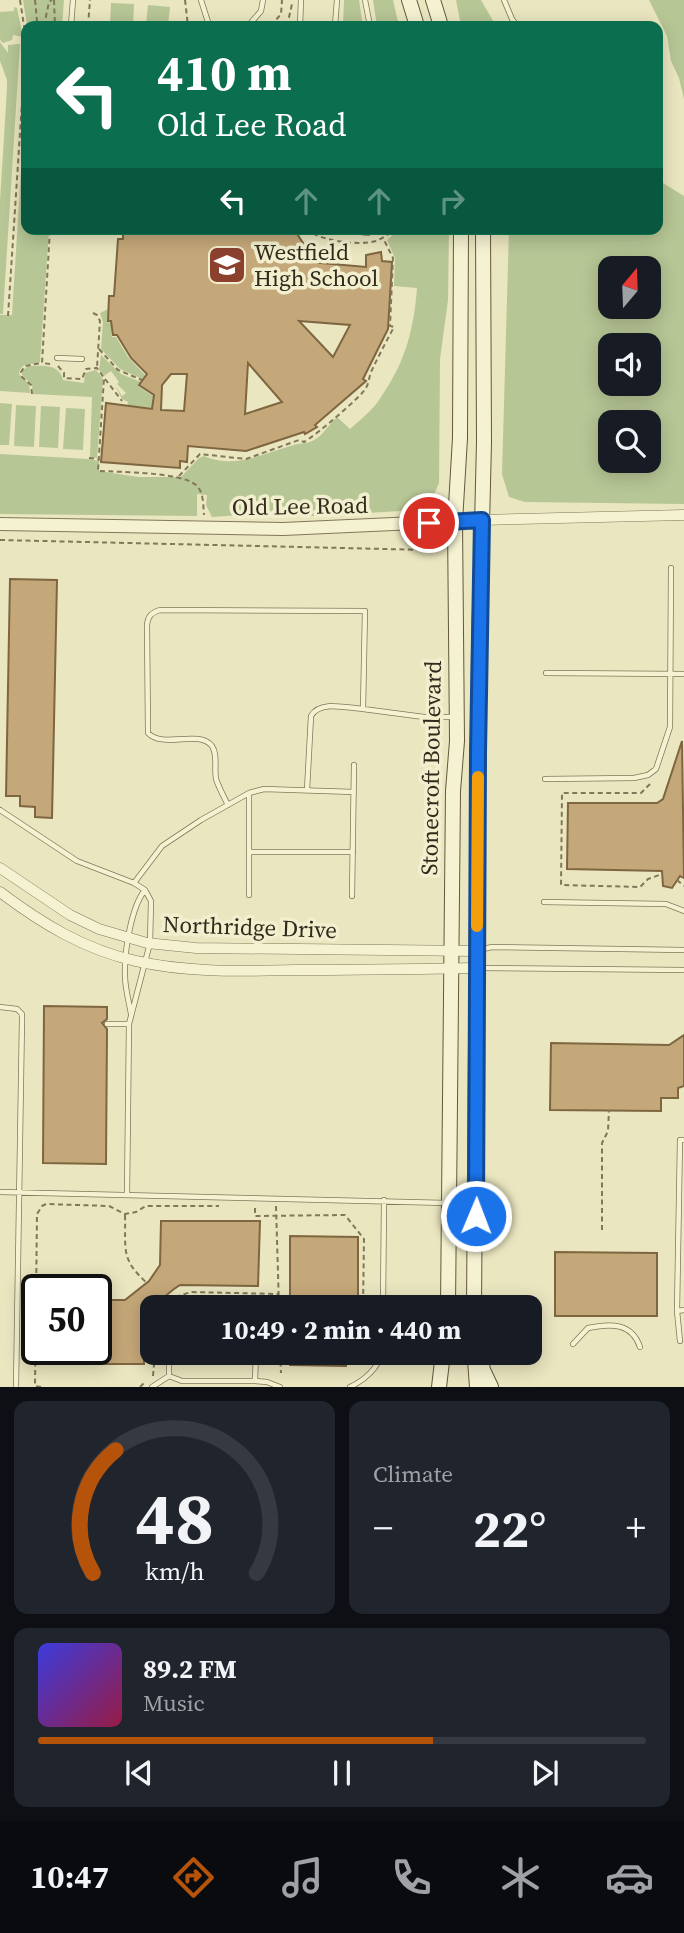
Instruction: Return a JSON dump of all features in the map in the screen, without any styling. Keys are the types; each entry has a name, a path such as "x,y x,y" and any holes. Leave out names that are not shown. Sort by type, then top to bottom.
{"main road":[{"path":"409,0 415,21"},
{"path":"433,0 439,21"},
{"name":"Stonecroft Boulevard","path":"448,1295 453,791 457,741 455,522 460,438 461,235"},
{"name":"Stonecroft Boulevard","path":"474,1295 476,951 484,442 482,235"},
{"path":"439,1387 443,1365"},
{"path":"447,1365 450,1387"},
{"path":"475,1365 477,1387"},
{"path":"482,1365 491,1387"}],"street":[{"name":"Old Lee Road","path":"0,524 326,528 482,520 684,515"},
{"name":"Northridge Drive","path":"0,868 70,915 99,929 150,943 196,948 476,951"},
{"name":"Northridge Drive","path":"0,892 29,915 70,938 146,963 215,971 476,968"}],"lane":[{"path":"71,21 73,0"},
{"path":"201,0 208,21"},
{"path":"252,21 261,11 263,0"},
{"path":"300,21 302,0"},
{"path":"335,21 337,0"},
{"path":"365,0 369,21"},
{"path":"504,0 513,21"},
{"path":"57,358 82,359"},
{"path":"545,779 634,778 653,773 670,727 671,568"},
{"path":"228,805 217,781 215,752 207,742 199,739 156,739 148,733 147,625 152,613 160,610 365,611 363,709"},
{"path":"546,673 684,674"},
{"path":"307,790 311,716 314,710 323,707 424,717 456,717"},
{"path":"352,896 354,765"},
{"path":"134,883 162,846 249,793 264,789 354,792"},
{"path":"249,793 249,895"},
{"path":"0,810 76,861 134,883 145,890 151,901 150,943 129,1024 127,1195"},
{"path":"249,852 353,852"},
{"path":"132,1018 125,975 126,958 138,899 145,890"},
{"path":"544,902 666,904 684,911"},
{"path":"476,951 492,947 684,950"},
{"path":"476,968 684,970"},
{"path":"0,1007 14,1008 22,1014 16,1387"},
{"path":"107,1024 129,1024"},
{"path":"680,1341 677,1311 680,1140 684,1140"},
{"path":"0,1192 448,1203"},
{"path":"383,1295 384,1200"},
{"path":"677,1311 684,1310"},
{"path":"573,1344 588,1328 624,1327 634,1332 640,1347"},
{"path":"169,1365 169,1376"},
{"path":"255,1381 256,1365"},
{"path":"350,1387 376,1365"},
{"path":"169,1376 182,1381 255,1381 280,1387"},
{"path":"152,1387 169,1376"}],"path":[{"path":"20,0 24,21"},
{"path":"35,0 37,21"},
{"path":"45,21 49,2 53,0"},
{"path":"53,0 55,21"},
{"path":"88,21 90,0"},
{"path":"185,0 187,21"},
{"path":"276,21 281,15 282,0"},
{"path":"287,21 293,0"},
{"path":"281,15 288,15"},
{"path":"8,316 21,119"},
{"path":"178,477 200,454 246,459 299,440 304,442 321,432 324,426 358,399 367,386 369,375 394,327 390,326 393,258 383,238"},
{"path":"93,313 100,321 97,368"},
{"path":"98,349 118,370 142,380"},
{"path":"32,394 31,385 22,377 21,372 25,366 42,363"},
{"path":"104,378 122,401"},
{"path":"89,458 99,460"},
{"path":"98,471 178,477 196,485 202,496 205,527"},
{"path":"0,540 428,550 435,548 442,541 456,541"},
{"path":"653,782 641,793 562,793 561,885 640,887 648,879 663,874"},
{"path":"677,880 684,886"},
{"path":"602,1230 602,1143 608,1131 608,1110"},
{"path":"183,1295 278,1294 276,1198"},
{"path":"41,1387 35,1386 37,1214 42,1206 109,1206 125,1214 146,1206 228,1206"},
{"path":"255,1207 255,1216 345,1215 364,1239 363,1295"},
{"path":"125,1214 127,1260 147,1283"},
{"path":"141,1387 154,1375 154,1365"},
{"path":"281,1365 281,1373"}],"green space":[{"path":"23,0 64,0 62,21 26,21"},
{"path":"344,0 359,0 362,21 343,21"},
{"path":"373,0 393,0 398,21 376,21"},
{"path":"456,0 481,0 493,21 460,21"},
{"path":"649,0 684,0 684,99 671,61 663,21 660,21"},
{"path":"111,3 134,4 133,21 110,21"},
{"path":"148,5 170,7 169,21 146,21"},
{"path":"14,7 17,8 21,37 13,35 12,40 3,43 0,40 0,12 14,11"},
{"path":"0,42 8,53 8,45 20,44 3,314 0,314 0,201 7,80 0,61"},
{"path":"21,170 21,235 49,235 40,362 22,367 19,374 29,384 30,393 0,391 0,315 12,315"},
{"path":"663,183 684,196 684,504 525,502 509,497 502,474 509,235 663,235"},
{"path":"393,235 449,235 448,300 440,359 439,483 433,497 434,502 419,510 313,516 253,514 212,517 206,505 207,495 197,494 197,516 0,514 0,454 88,459 99,461 99,471 138,477 181,477 204,456 216,460 238,461 310,442 337,417 350,429 375,406 389,384 411,332 417,288 394,286 395,258 387,240"},
{"path":"108,309 107,322 111,323 112,337 116,337 128,357 145,375 142,379 120,369 101,349 103,322 100,313"},
{"path":"101,355 121,374 141,382 138,386 153,396 152,408 127,407 128,402 122,399 115,385 122,396 126,393 117,384 119,382 111,371 104,376 99,370"},
{"path":"28,366 54,368 63,380 84,383 85,373 96,370 103,379 97,458 90,457 92,397 33,394 32,385 22,375 22,371"},
{"path":"0,403 12,404 9,445 0,445"},
{"path":"16,405 36,406 34,447 14,446"},
{"path":"41,406 60,407 58,448 39,447"},
{"path":"66,408 85,409 83,450 63,449"}],"building":[{"path":"123,235 298,235 310,262 366,267 366,255 381,252 382,261 392,262 388,329 363,379 366,381 315,425 317,427 305,434 304,432 246,451 188,446 187,462 180,461 180,468 101,462 106,403 152,409 154,395 139,385 147,374 131,358 117,335 113,335 111,321 108,321 109,296 114,296 118,239 123,239","holes":["299,321 350,325 333,357","248,363 282,402 245,414","171,374 187,374 184,411 161,410 162,385"]},
{"path":"10,579 57,580 52,818 35,817 35,807 20,806 20,796 6,796"},
{"path":"682,741 684,878 680,876 672,888 663,886 662,871 567,869 568,803 657,803 663,799"},
{"path":"44,1006 107,1007 107,1019 102,1023 107,1029 106,1164 43,1163"},
{"path":"684,1035 684,1086 678,1088 678,1098 661,1098 661,1111 550,1110 551,1043 669,1045"},
{"path":"161,1221 260,1221 258,1286 180,1285 167,1295 140,1295 140,1364 112,1364 112,1300 125,1300 149,1281 160,1265"},
{"path":"290,1236 358,1237 358,1295 290,1295"},
{"path":"555,1252 657,1253 657,1316 555,1316"}],"slow traffic":[{"path":"477,926 478,777"}],"place":[{"name":"Westfield High School","path":"227,265"}],"route":[{"path":"429,523 482,520 476,960 476,1216"}]}
